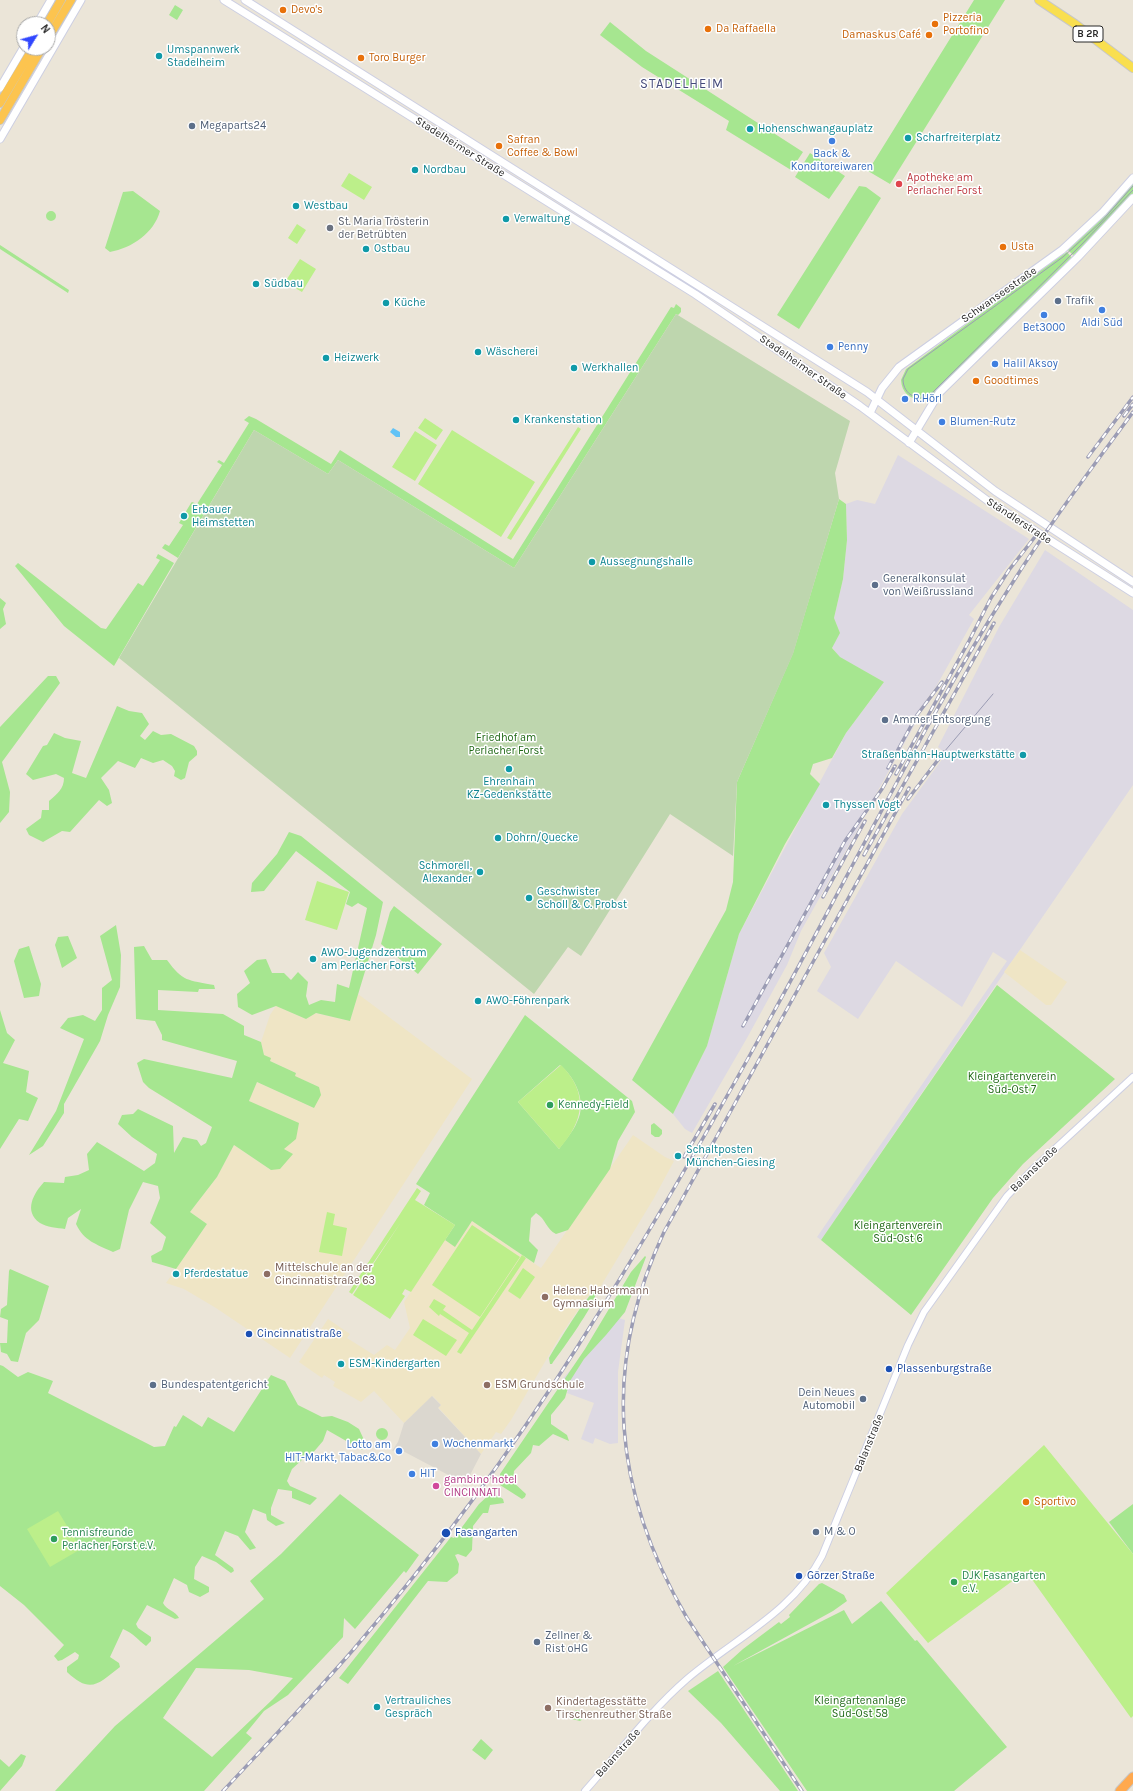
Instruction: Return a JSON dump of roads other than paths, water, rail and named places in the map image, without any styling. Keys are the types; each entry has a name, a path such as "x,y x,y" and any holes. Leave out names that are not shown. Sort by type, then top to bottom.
{"highway":[{"path":"52,16 61,0"},
{"path":"56,25 71,0"},
{"path":"0,103 28,56"},
{"path":"0,120 37,56"},
{"path":"1120,1791 1133,1777"}],"main road":[{"path":"42,16 51,0"},
{"path":"0,139 81,0"},
{"name":"Stadelheimer Straße","path":"224,0 695,294 870,413 909,443"},
{"name":"Stadelheimer Straße","path":"245,0 700,286 876,399 916,430"},
{"name":"B 2R","path":"1039,0 1133,68"},
{"path":"0,88 19,56"},
{"name":"Schwanseestraße","path":"870,413 876,399 890,376 899,367 1062,250 1103,212 1133,178"},
{"name":"Schwanseestraße","path":"909,443 939,392 1084,251 1133,198"},
{"path":"695,294 700,286"},
{"name":"Ständlerstraße","path":"916,430 1002,495 1133,582"},
{"name":"Ständlerstraße","path":"909,443 988,501 1133,593"}],"street":[{"name":"Balanstraße","path":"585,1791 680,1686 778,1611 804,1586 822,1556 906,1350 924,1312 981,1231 1015,1186 1133,1077"}],"water":[{"path":"393,428 400,432 400,437 396,437 390,432"}],"tram line":[{"path":"1133,186 1100,223 1063,257 908,369 903,379 906,390 913,396 918,397 923,397 933,392 1082,244 1133,190"},
{"path":"944,752 993,694"}],"railway":[{"path":"1088,457 1133,397"},
{"path":"1124,416 1133,404"},
{"path":"223,1791 321,1686 413,1578 470,1504 551,1388 626,1270 674,1189 766,1026 916,746 980,636 1042,538 1133,412"},
{"path":"896,774 991,598 1009,570 1038,533"},
{"path":"864,855 994,623"},
{"path":"888,768 917,715 942,682"},
{"path":"908,799 944,752"},
{"path":"743,1026 845,841 882,789 895,766"},
{"path":"802,1791 687,1618 662,1570 643,1523 631,1476 624,1428 624,1380 631,1331 644,1282 664,1232 909,788"},
{"path":"823,897 865,821"},
{"path":"684,1157 715,1104"}],"place":[{"name":"Devo's","path":"283,10"},
{"name":"Pizzeria Portofino","path":"935,24"},
{"name":"Da Raffaella","path":"708,29"},
{"name":"Damaskus Café","path":"929,35"},
{"name":"Umspannwerk Stadelheim","path":"159,56"},
{"name":"Toro Burger","path":"361,58"},
{"name":"Megaparts24","path":"192,126"},
{"name":"Hohenschwangauplatz","path":"750,129"},
{"name":"Scharfreiterplatz","path":"908,138"},
{"name":"Back & Konditoreiwaren","path":"832,141"},
{"name":"Safran Coffee & Bowl","path":"499,146"},
{"name":"Nordbau","path":"415,170"},
{"name":"Apotheke am Perlacher Forst","path":"899,184"},
{"name":"Westbau","path":"296,206"},
{"name":"Verwaltung","path":"506,219"},
{"name":"St. Maria Trösterin der Betrübten","path":"330,228"},
{"name":"Usta","path":"1003,247"},
{"name":"Ostbau","path":"366,249"},
{"name":"Südbau","path":"256,284"},
{"name":"Trafik","path":"1058,301"},
{"name":"Küche","path":"386,303"},
{"name":"Aldi Süd","path":"1102,310"},
{"name":"Bet3000","path":"1044,315"},
{"name":"Penny","path":"830,347"},
{"name":"Wäscherei","path":"478,352"},
{"name":"Heizwerk","path":"326,358"},
{"name":"Halil Aksoy","path":"995,364"},
{"name":"Werkhallen","path":"574,368"},
{"name":"Goodtimes","path":"976,381"},
{"name":"R.Hörl","path":"905,399"},
{"name":"Krankenstation","path":"516,420"},
{"name":"Blumen-Rutz","path":"942,422"},
{"name":"Erbauer Heimstetten","path":"184,516"},
{"name":"Aussegnungshalle","path":"592,562"},
{"name":"Generalkonsulat von Weißrussland","path":"875,585"},
{"name":"Ammer Entsorgung","path":"885,720"},
{"name":"Straßenbahn-Hauptwerkstätte","path":"1023,755"},
{"name":"Ehrenhain KZ-Gedenkstätte","path":"509,769"},
{"name":"Thyssen Vogt","path":"826,805"},
{"name":"Dohrn/Quecke","path":"498,838"},
{"name":"Schmorell, Alexander","path":"480,872"},
{"name":"Geschwister Scholl & C. Probst","path":"529,898"},
{"name":"AWO-Jugendzentrum am Perlacher Forst","path":"313,959"},
{"name":"AWO-Föhrenpark","path":"478,1001"},
{"name":"Kennedy-Field","path":"550,1105"},
{"name":"Schaltposten München-Giesing","path":"678,1156"},
{"name":"Pferdestatue","path":"176,1274"},
{"name":"Mittelschule an der Cincinnatistraße 63","path":"267,1274"},
{"name":"Helene Habermann Gymnasium","path":"545,1297"},
{"name":"Cincinnatistraße","path":"249,1334"},
{"name":"ESM-Kindergarten","path":"341,1364"},
{"name":"Plassenburgstraße","path":"889,1369"},
{"name":"Bundespatentgericht","path":"153,1385"},
{"name":"ESM Grundschule","path":"487,1385"},
{"name":"Dein Neues Automobil","path":"863,1399"},
{"name":"Wochenmarkt","path":"435,1444"},
{"name":"Lotto am HIT-Markt, Tabac&Co","path":"399,1451"},
{"name":"HIT","path":"412,1474"},
{"name":"gambino hotel CINCINNATI","path":"436,1486"},
{"name":"Sportivo","path":"1026,1502"},
{"name":"M & O","path":"816,1532"},
{"name":"Fasangarten","path":"446,1533"},
{"name":"Tennisfreunde Perlacher Forst e.V.","path":"54,1539"},
{"name":"Görzer Straße","path":"799,1576"},
{"name":"DJK Fasangarten e.V.","path":"954,1582"},
{"name":"Zellner & Rist oHG","path":"537,1642"},
{"name":"Vertrauliches Gespräch","path":"377,1707"},
{"name":"Kindertagesstätte Tirschenreuther Straße","path":"548,1708"}],"district":[{"name":"STADELHEIM","path":"682,84"}],"park label":[{"name":"Friedhof am Perlacher Forst","path":"506,744"},
{"name":"Kleingartenverein Süd-Ost 7","path":"1012,1083"},
{"name":"Kleingartenverein Süd-Ost 6","path":"898,1232"},
{"name":"Kleingartenanlage Süd-Ost 58","path":"860,1707"}]}
